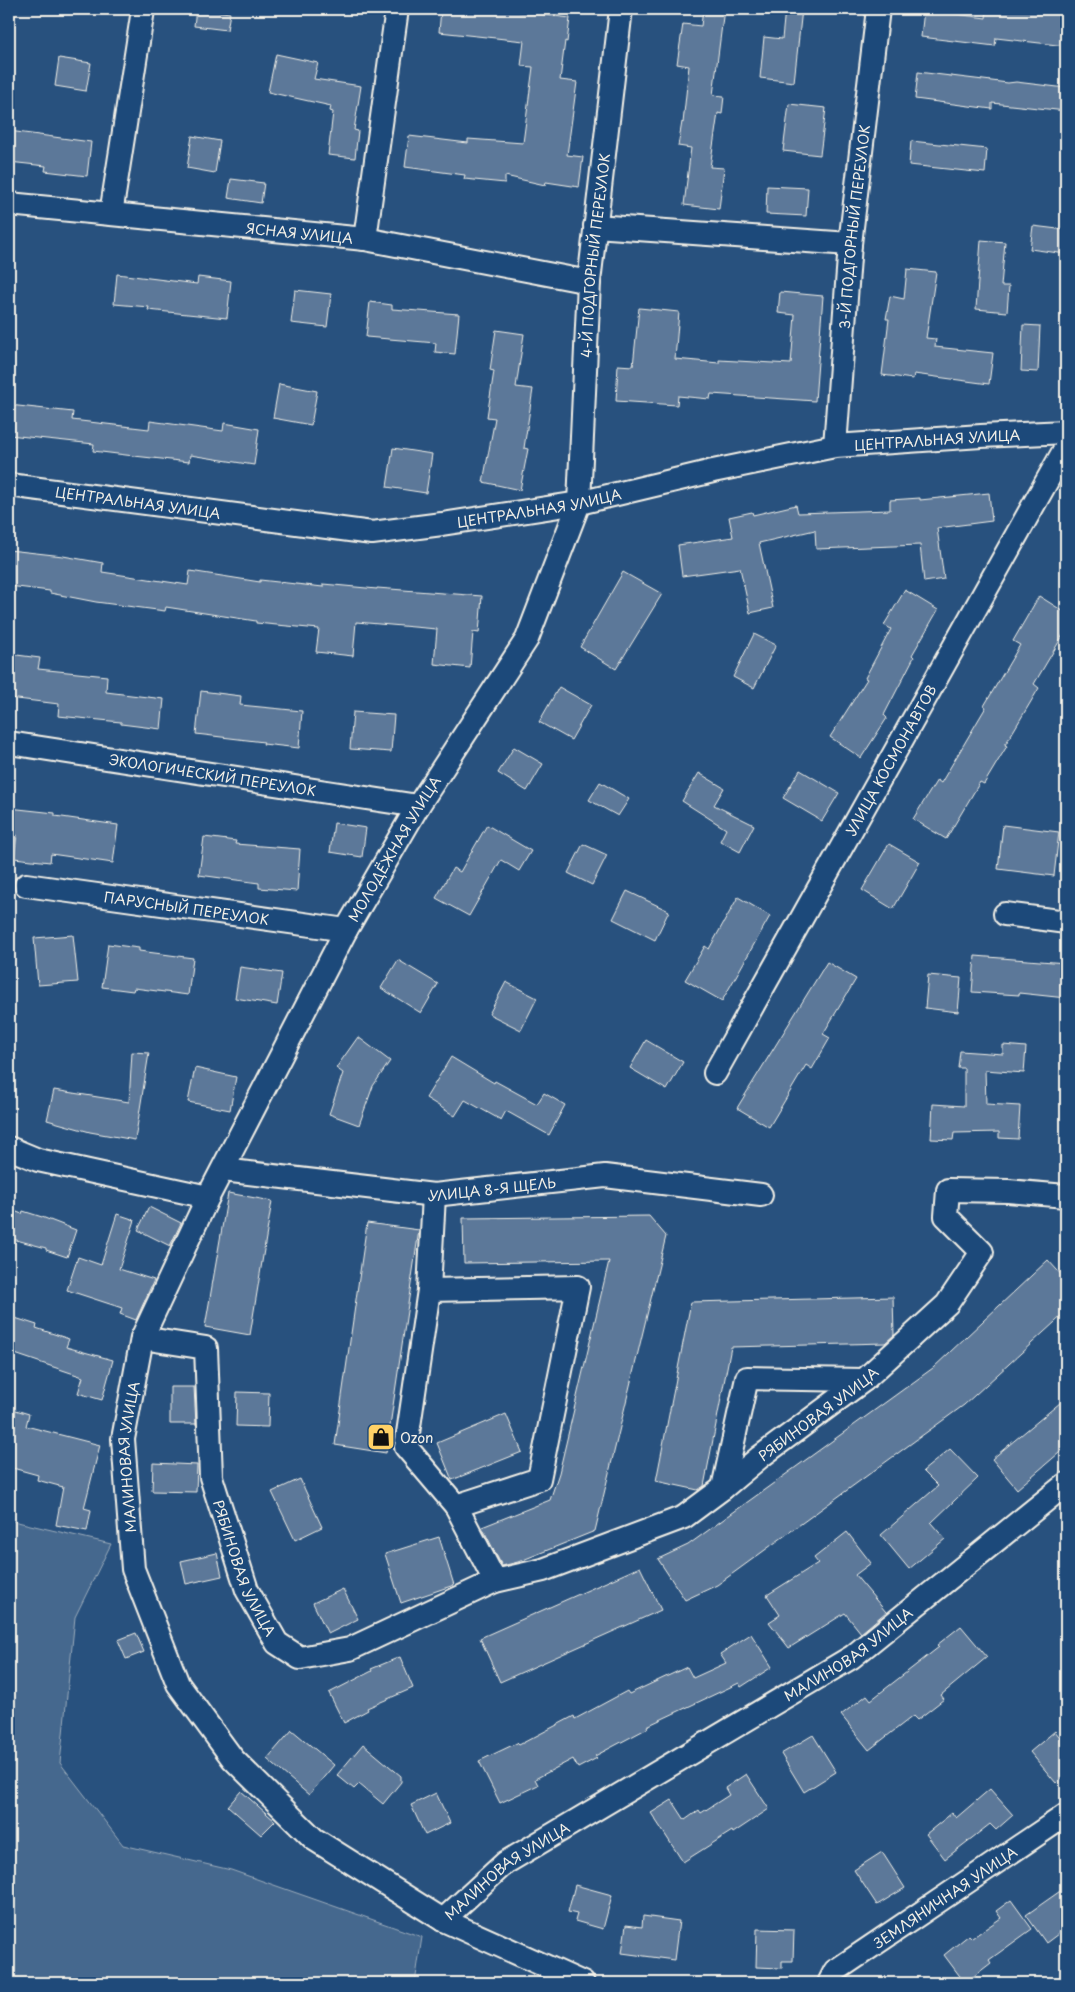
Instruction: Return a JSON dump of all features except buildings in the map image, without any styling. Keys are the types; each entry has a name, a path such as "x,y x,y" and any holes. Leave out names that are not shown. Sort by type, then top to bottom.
{"street":[{"path":"365,239 397,9"},
{"name":"4-Й ПОДГОРНЫЙ ПЕРЕУЛОК","path":"579,503 589,282 621,9"},
{"name":"3-Й ПОДГОРНЫЙ ПЕРЕУЛОК","path":"835,446 850,244 878,9"},
{"path":"111,214 143,10"},
{"name":"ЯСНАЯ УЛИЦА","path":"9,204 365,239 589,282"},
{"path":"595,226 850,244"},
{"name":"ЦЕНТРАЛЬНАЯ УЛИЦА","path":"9,485 372,533 579,503 713,471 835,446 1066,432"},
{"name":"УЛИЦА КОСМОНАВТОВ","path":"715,1072 1066,447"},
{"name":"МОЛОДЁЖНАЯ УЛИЦА","path":"208,1197 346,930 418,806 527,639 579,503"},
{"name":"ЭКОЛОГИЧЕСКИЙ ПЕРЕУЛОК","path":"9,743 418,806"},
{"name":"ПАРУСНЫЙ ПЕРЕУЛОК","path":"26,886 346,930"},
{"path":"1005,914 1066,922"},
{"path":"9,1148 38,1160 208,1197"},
{"name":"УЛИЦА 8-Я ЩЕЛЬ","path":"222,1170 434,1196 605,1176 761,1195"},
{"name":"РЯБИНОВАЯ УЛИЦА","path":"142,1338 206,1348 212,1477 247,1590 277,1644 300,1658 350,1648 495,1581 544,1570 684,1517 864,1380 947,1304 982,1252 946,1216 948,1190 1008,1191 1066,1196"},
{"path":"434,1196 429,1290 406,1447 456,1506 495,1581"},
{"name":"МАЛИНОВАЯ УЛИЦА","path":"208,1197 142,1338 123,1439 132,1570 178,1684 233,1759 314,1839 443,1920 505,1863 852,1657 1066,1484"},
{"path":"429,1290 578,1286 539,1479 456,1506"},
{"path":"723,1488 747,1378 864,1380"},
{"name":"ЗЕМЛЯНИЧНАЯ УЛИЦА","path":"829,1983 835,1971 1066,1815"},
{"path":"443,1920 583,1983"}],"shaded area":[{"path":"9,1520 111,1544 75,1617 60,1763 123,1845 231,1870 422,1937 415,1983 9,1983"}],"place":[{"name":"Ozon","path":"381,1437"}]}
